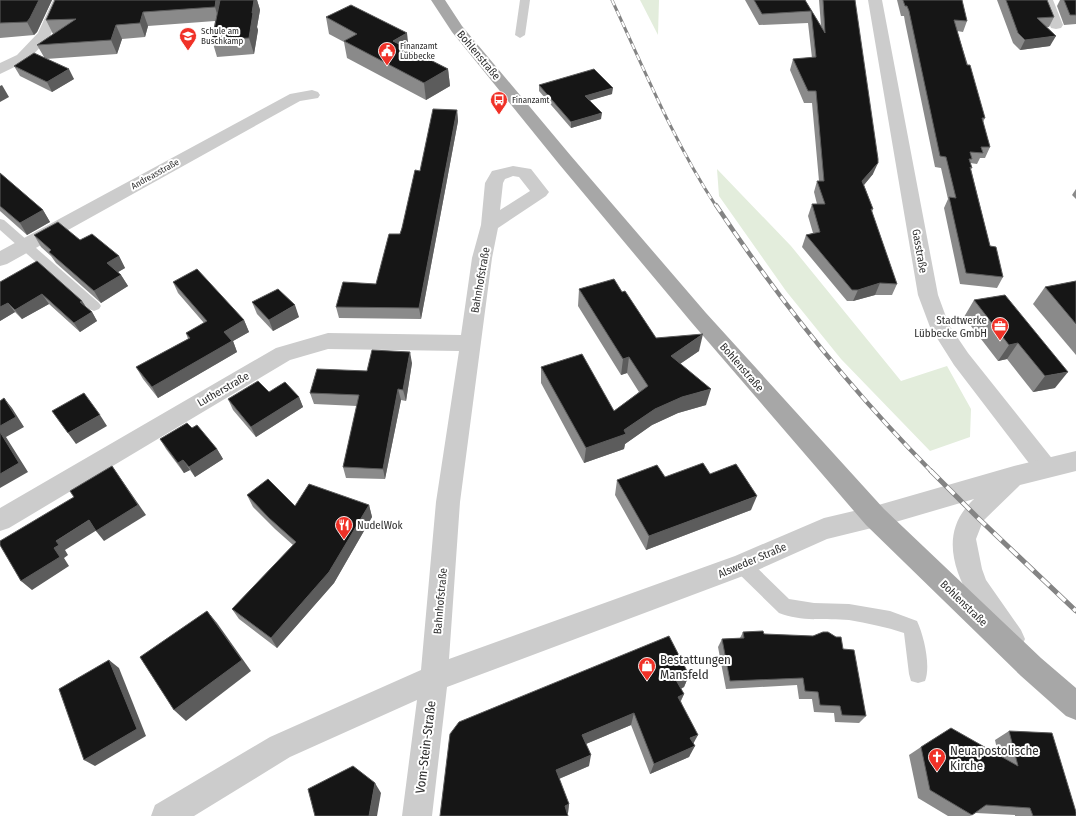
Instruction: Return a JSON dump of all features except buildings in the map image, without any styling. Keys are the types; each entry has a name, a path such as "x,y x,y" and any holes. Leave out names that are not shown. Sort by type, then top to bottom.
{"main road":[{"name":"Bohlenstraße","path":"438,0 458,29 565,160 699,318 875,517 1031,667 1076,706"}],"street":[{"path":"0,69 22,58 44,35 60,0"},
{"name":"Gasstraße","path":"875,0 928,295 940,327 961,359 1046,468"},
{"path":"1046,0 1056,26"},
{"name":"Andreasstraße","path":"0,259 296,97 312,95"},
{"name":"Bahnhofstraße","path":"434,678 448,502 482,258 490,225"},
{"name":"Lutherstraße","path":"0,520 283,354 328,341 470,343"},
{"name":"Alsweder Straße","path":"434,678 742,565 824,529 875,517 961,493 1014,476 1076,461"},
{"path":"1014,476 974,515 964,538 969,569 977,588 1031,667"},
{"path":"166,816 280,747 434,678"},
{"name":"Vom-Stein-Straße","path":"417,816 434,678"}],"lane":[{"path":"520,34 524,0"},
{"path":"0,223 94,306"},
{"path":"742,565 785,607 814,611 849,612 890,620 911,627 918,674"}],"green space":[{"path":"640,0 659,0 658,35"},
{"path":"717,169 791,246 901,381 947,366 971,409 970,437 930,451 841,359 786,291 719,196"}],"railway":[{"path":"612,0 673,131 716,206"},
{"path":"716,205 765,275 817,343 873,409 932,472"},
{"path":"932,472 1076,611"}],"place":[{"name":"Schule am Buschkamp","path":"188,51"},
{"name":"Finanzamt Lübbecke","path":"387,66"},
{"name":"Finanzamt","path":"499,115"},
{"name":"Stadtwerke Lübbecke GmbH","path":"1000,341"},
{"name":"NudelWok","path":"344,540"},
{"name":"Bestattungen Mansfeld","path":"647,681"},
{"name":"Neuapostolische Kirche","path":"937,772"}]}
